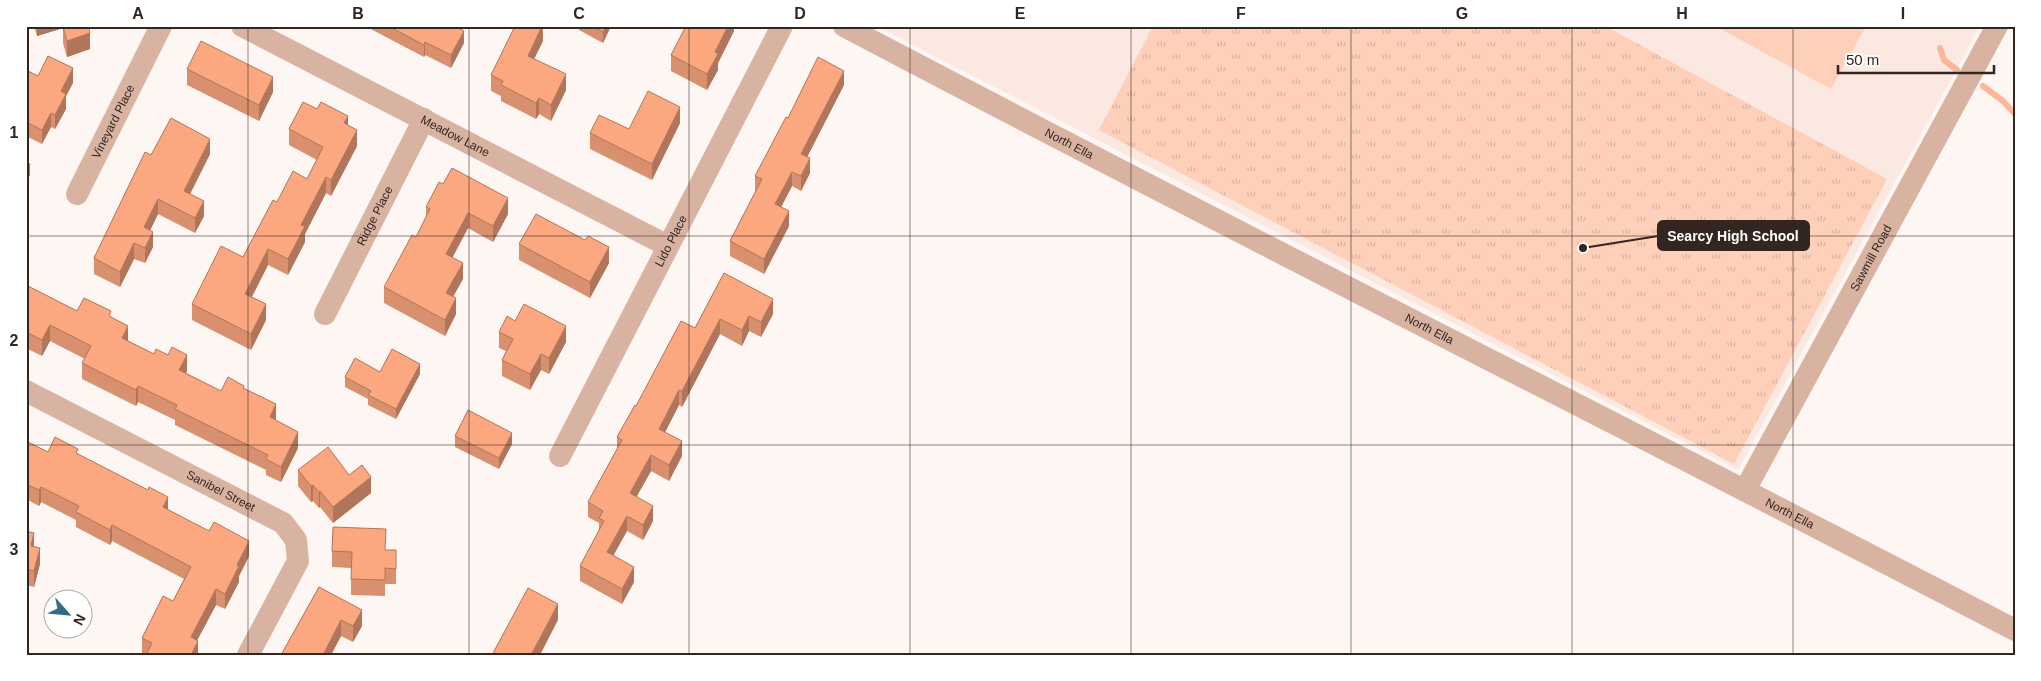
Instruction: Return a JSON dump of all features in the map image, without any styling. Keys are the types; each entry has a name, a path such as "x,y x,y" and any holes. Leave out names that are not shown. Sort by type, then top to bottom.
{"street":[{"name":"Vineyard Place","path":"150,48 152,26"},
{"name":"Vineyard Place","path":"77,194 161,26"},
{"name":"Meadow Lane","path":"242,26 668,246"},
{"name":"Lido Place","path":"560,456 782,26"},
{"name":"North Ella","path":"844,26 996,107 2015,630"},
{"name":"Sawmill Road","path":"1745,490 1997,26"},
{"name":"Ridge Place","path":"325,314 424,119"},
{"name":"Sanibel Street","path":"26,391 284,523 296,540 298,561 248,655"}],"shaded area":[{"path":"876,26 1980,26 1738,470"}],"green space":[{"path":"1153,26 1605,26 1887,179 1734,464 1099,130"},
{"path":"1715,26 1866,26 1831,89"}],"building":[{"path":"63,26 88,26 90,33 67,41"},
{"path":"388,26 455,26 464,31 451,55 425,42 424,45"},
{"path":"515,26 542,26 528,56 566,74 551,105 539,98 536,103 501,85 503,81 491,75"},
{"path":"593,26 606,26 603,32"},
{"path":"686,26 728,26 715,52 718,54 707,74 671,55"},
{"path":"201,41 273,77 259,105 187,69"},
{"path":"48,56 73,68 61,91 66,94 55,115 51,113 42,130 26,122 26,70 38,76"},
{"path":"818,57 844,71 801,154 810,158 801,176 792,172 775,204 789,211 764,259 730,241 762,179 755,176 786,117 788,118"},
{"path":"648,91 680,107 652,164 590,133 599,115 629,129"},
{"path":"303,102 317,109 321,102 348,116 344,123 357,130 331,180 326,177 301,225 305,226 288,259 268,249 245,294 266,304 251,334 192,304 221,246 243,257 273,200 277,202 293,171 307,179 323,147 289,129"},
{"path":"171,118 210,139 184,191 204,201 195,218 158,199 144,227 153,232 145,248 134,243 120,272 94,258 145,152 151,155"},
{"path":"26,163 30,164 26,172"},
{"path":"452,168 508,198 493,226 468,213 446,254 463,263 446,293 456,298 445,320 384,287 412,235 416,237 430,209 426,207 439,182 443,184"},
{"path":"536,214 585,240 588,236 609,247 590,282 519,244"},
{"path":"724,273 773,299 761,322 749,316 742,330 720,319 682,391 679,390 659,429 682,441 669,465 651,455 630,493 653,506 643,525 627,516 607,552 634,567 622,589 580,566 604,521 599,518 603,511 588,502 622,440 617,437 636,406 681,321 695,328"},
{"path":"26,285 77,311 84,298 111,311 109,316 128,326 122,338 154,354 156,349 168,355 172,347 187,355 179,370 221,391 228,377 244,386 243,388 276,404 270,417 298,432 281,467 266,459 268,455 175,409 177,405 138,386 136,390 82,363 91,346 50,325 42,340 26,332"},
{"path":"524,304 566,326 549,358 541,354 530,374 502,360 513,339 499,332 507,316 515,321"},
{"path":"392,349 420,364 396,409 368,395 371,391 345,377 355,358 380,372"},
{"path":"468,410 512,433 499,458 455,436"},
{"path":"55,437 78,449 76,453 148,490 149,487 168,497 163,507 209,531 214,522 249,541 225,594 216,589 191,637 198,641 191,655 146,655 152,643 142,638 163,596 173,601 191,567 112,525 110,530 76,512 79,506 41,487 39,490 26,484 26,441 48,452"},
{"path":"328,447 349,475 362,465 371,477 333,507 320,491 313,485 311,486 298,470"},
{"path":"333,527 386,529 385,550 396,550 396,569 385,568 385,580 351,579 352,552 332,551"},
{"path":"26,531 34,533 31,546 40,548 34,571 26,569"},
{"path":"319,587 362,610 353,626 341,620 323,655 281,655"},
{"path":"528,588 558,604 531,655 492,655"}],"waterway":[{"path":"1940,48 1944,60 1957,70"},
{"path":"1983,86 2003,101 2015,114"}],"place":[{"name":"Searcy High School","path":"1583,248"}]}
